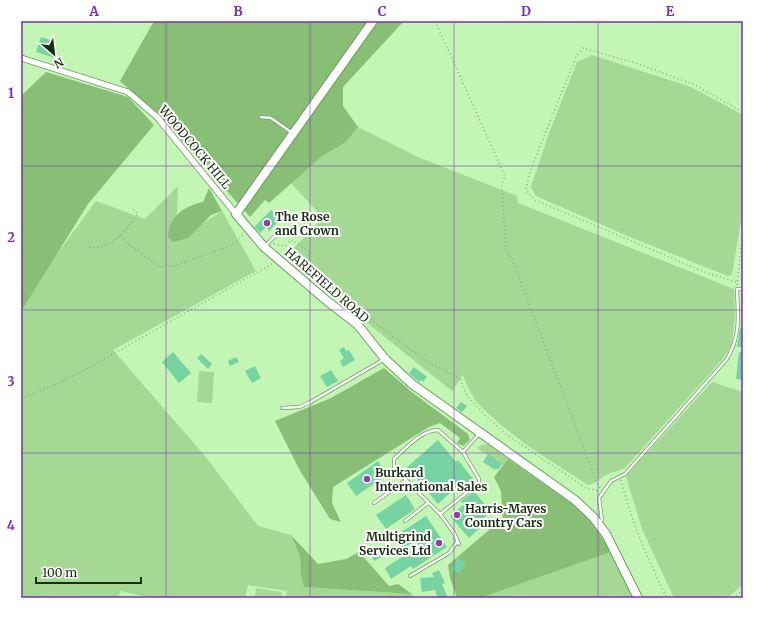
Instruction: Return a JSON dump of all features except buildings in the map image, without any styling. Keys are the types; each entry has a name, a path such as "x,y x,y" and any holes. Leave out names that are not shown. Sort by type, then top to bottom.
{"street":[{"path":"236,214 373,21"},
{"name":"WOODCOCK HILL","path":"21,58 128,92 157,117 236,214"},
{"name":"HAREFIELD ROAD","path":"236,214 249,230 276,256 327,301 357,324 385,359 412,384 574,500 593,517 606,534 638,598"}],"lane":[{"path":"261,117 271,118 293,134"},
{"path":"266,245 275,236"},
{"path":"597,523 602,520 599,498 611,481 625,474 727,359 735,345 738,334 738,289 743,289"},
{"path":"282,408 299,407 304,405 385,359"},
{"path":"410,576 449,553 458,543 454,533 440,514 428,504 394,468 394,459 406,447 430,430 438,430 463,452 479,479 479,483 440,514"},
{"path":"463,452 480,434"},
{"path":"374,503 406,480"},
{"path":"405,521 428,504"}],"path":[{"path":"435,21 506,176 502,185 506,251 512,259 596,483 603,492"},
{"path":"736,282 707,273 535,200 526,191 529,174 576,57 583,48 636,63 695,86 743,112"},
{"path":"89,247 98,248 110,244 120,236 138,214 131,207"},
{"path":"120,236 160,267 173,266 231,246 249,230"},
{"path":"738,289 736,282 743,230"},
{"path":"266,245 285,246 291,240 308,250 310,263 316,274 388,333 425,360 460,379 467,396 484,415 507,435 586,488 603,492"},
{"path":"21,398 55,385 88,368 251,278 276,262 276,256"},
{"path":"620,476 628,509 655,574 667,598"},
{"path":"733,598 743,590"}],"green space":[{"path":"154,21 404,21 343,87 343,106 358,127 346,142 321,157 269,203 265,200 250,217 161,117 120,81"},
{"path":"592,55 691,87 743,115 743,210 732,274 728,276 630,237 536,196 531,187 549,133 577,62"},
{"path":"46,72 128,97 154,125 88,204 21,312 21,96"},
{"path":"358,127 418,157 517,196 518,203 734,289 735,316 732,344 722,360 625,468 606,475 588,485 528,446 501,425 477,403 468,388 463,375 452,391 285,257 323,218 290,182 321,157 346,142"},
{"path":"178,186 177,213 168,237 174,242 222,211 256,271 113,350 205,456 258,526 291,535 300,556 301,575 304,587 412,594 413,598 286,598 287,591 248,585 245,598 150,598 121,591 118,598 21,598 21,312 57,254 96,201 145,219"},
{"path":"209,188 222,211 211,215 188,238 173,242 168,237 171,223 184,209 203,202"},
{"path":"384,368 413,393 468,434 470,440 463,446 457,443 460,438 440,423 429,427 333,487 332,503 341,522 330,519 299,469 275,421 331,398"},
{"path":"199,371 214,372 212,403 197,402"},
{"path":"712,382 743,392 743,585 727,598 674,598 642,529 626,476"},
{"path":"487,444 508,459 503,465 477,448 481,445"},
{"path":"508,459 577,507 591,520 611,552 480,598 457,598 450,578 448,565 503,518 501,491 494,477"},
{"path":"291,535 318,564 346,559 359,552 389,586 398,584 412,594 304,587 301,575 300,556"},
{"path":"611,552 633,598 480,598"},
{"path":"256,588 282,592 281,598 255,598"}],"place":[{"name":"The Rose and Crown","path":"267,223"},
{"name":"Burkard International Sales","path":"367,479"},
{"name":"Harris-Mayes Country Cars","path":"457,515"},
{"name":"Multigrind Services Ltd","path":"439,543"}]}
